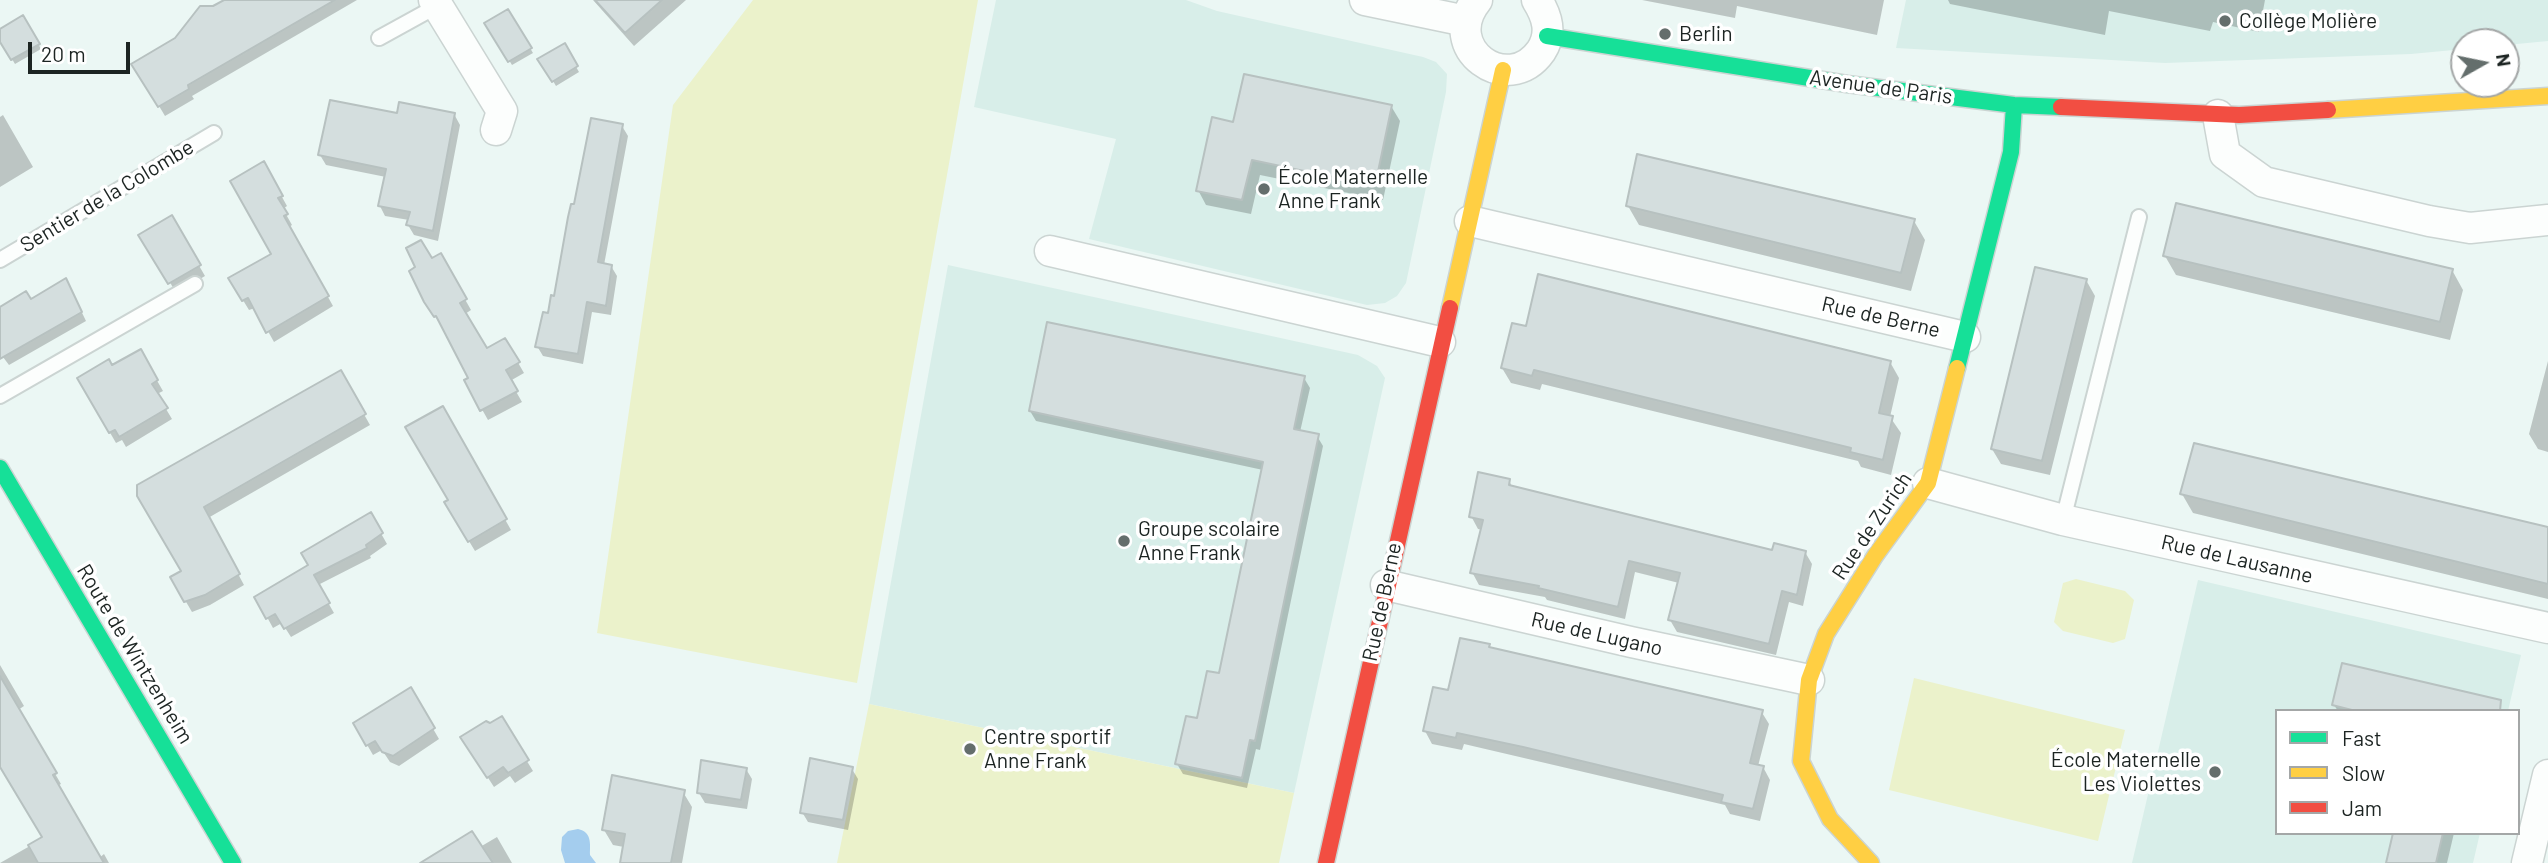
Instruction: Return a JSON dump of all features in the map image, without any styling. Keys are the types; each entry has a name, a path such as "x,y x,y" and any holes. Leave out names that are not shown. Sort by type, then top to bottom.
{"street":[{"path":"1365,0 1472,11 1468,44 1476,56 1489,66 1503,70 1522,67 1535,60 1544,47 1547,36 1546,15 1536,0"},
{"path":"436,3 502,111 496,130"},
{"name":"Avenue de Paris","path":"1547,36 1847,84 2014,105 2218,115 2548,96"},
{"name":"Rue de Berne","path":"1326,863 1440,342 1503,70"},
{"name":"Rue de Zurich","path":"1871,863 1830,819 1801,761 1809,680 1826,634 1875,556 1928,483 2011,152 2014,105"},
{"path":"2218,115 2225,154 2264,182 2429,221 2470,228 2548,220"},
{"name":"Rue de Berne","path":"1470,221 1965,337"},
{"path":"1050,251 1440,342"},
{"name":"Route de Wintzenheim","path":"0,468 233,863"},
{"name":"Rue de Lausanne","path":"1928,483 2063,520 2548,628"},
{"name":"Rue de Lugano","path":"1386,585 1809,680"},
{"path":"2527,863 2548,775"}],"lane":[{"path":"379,38 436,3"},
{"name":"Sentier de la Colombe","path":"0,260 214,133"},
{"path":"2063,520 2139,217"},
{"path":"0,396 195,284"}],"shaded area":[{"name":"École Maternelle Anne Frank","path":"996,0 1186,0 1217,11 1436,62 1447,74 1446,92 1406,283 1397,296 1385,303 1367,305 1089,239 1116,139 974,107"},
{"name":"Collège Molière","path":"1906,0 2548,0 2548,41 2520,44 2520,28 2450,28 2450,50 2411,54 2165,63 1896,48"},
{"name":"Groupe scolaire Anne Frank","path":"948,265 1358,355 1377,366 1385,378 1294,793 869,704"},
{"name":"École Maternelle Les Violettes","path":"2198,580 2521,655 2508,709 2275,709 2275,835 2480,835 2473,863 2132,863"}],"green space":[{"path":"753,0 978,0 857,683 597,633 673,105"},
{"path":"2076,579 2125,591 2134,600 2125,639 2113,643 2063,631 2054,622 2063,583"},
{"path":"1914,678 2125,730 2098,841 1889,790"},
{"name":"Centre sportif Anne Frank","path":"869,704 1294,793 1279,863 837,863"}],"water":[{"path":"578,829 588,835 590,855 596,863 565,863 561,850 562,837 568,831"}],"building":[{"path":"224,0 335,0 188,85 189,89 158,107 131,64 175,38 200,6 213,6"},
{"path":"595,0 662,0 625,33"},
{"path":"508,9 532,48 508,62 484,23"},
{"path":"23,15 40,44 11,60 0,42 0,29"},
{"path":"565,43 578,66 552,82 537,59"},
{"path":"1244,74 1392,105 1375,186 1252,160 1242,200 1196,191 1212,117 1233,122"},
{"path":"330,100 397,113 399,102 455,113 433,231 406,225 410,212 378,206 386,169 318,155"},
{"path":"591,118 623,124 598,262 612,265 606,306 587,302 578,354 535,347 543,312 548,313 551,295 554,296 568,217 571,204 574,204"},
{"path":"1637,154 1915,219 1901,273 1626,206"},
{"path":"264,161 283,196 278,198 288,214 284,216 329,296 266,333 248,298 242,301 228,278 271,254 230,181"},
{"path":"2176,203 2453,269 2440,322 2163,256"},
{"path":"172,215 201,265 168,284 138,235"},
{"path":"421,240 432,258 441,253 467,299 460,303 487,348 505,338 520,362 506,370 518,391 480,411 464,380 468,378 409,271 415,267 406,248"},
{"path":"2035,267 2087,279 2042,461 1991,449"},
{"path":"1538,274 1891,361 1879,413 1893,416 1883,460 1850,452 1851,448 1534,370 1532,376 1501,368 1512,323 1526,326"},
{"path":"66,278 82,312 0,359 0,307 26,291 31,299"},
{"path":"1047,322 1305,376 1294,429 1319,434 1255,741 1250,740 1242,778 1175,764 1186,716 1197,718 1207,671 1219,673 1263,462 1029,411"},
{"path":"141,349 158,380 152,384 168,408 119,437 115,430 109,433 77,378 109,359 112,365"},
{"path":"341,370 366,414 204,507 240,574 205,595 184,602 170,577 181,571 137,496 137,485"},
{"path":"443,406 507,519 468,542 444,502 448,500 405,427"},
{"path":"2194,443 2548,527 2548,584 2180,494"},
{"path":"1478,472 1510,479 1509,485 1772,550 1774,543 1806,551 1797,595 1782,591 1769,644 1668,620 1680,573 1629,561 1618,607 1538,588 1539,586 1470,573 1483,520 1469,517"},
{"path":"371,512 383,533 366,545 367,548 314,575 330,603 284,629 275,614 266,619 254,597 308,565 301,553"},
{"path":"1460,638 1763,710 1750,763 1764,766 1753,809 1721,802 1723,795 1523,747 1457,733 1456,738 1423,731 1433,687 1448,690"},
{"path":"2342,663 2501,700 2500,709 2348,709 2332,705"},
{"path":"0,676 57,773 53,775 104,863 38,863 28,845 42,837 0,767"},
{"path":"411,687 435,728 393,756 382,752 375,741 366,746 353,723"},
{"path":"502,716 529,760 508,773 503,767 487,778 460,737 486,721 490,723"},
{"path":"810,758 853,767 843,820 800,813"},
{"path":"701,760 747,768 741,800 697,793"},
{"path":"612,775 685,790 671,863 620,863 625,834 602,830"},
{"path":"472,831 493,863 420,863"},
{"path":"2393,835 2443,835 2436,863 2386,863"}],"traffic: fast":[{"path":"1547,36 1847,84 2014,105 2061,107"},
{"path":"1957,368 2011,152 2014,105"},
{"path":"0,468 233,863"}],"traffic: slow":[{"path":"1450,308 1503,70"},
{"path":"2328,110 2548,96"},
{"path":"1871,863 1830,819 1801,761 1809,680 1826,634 1875,556 1928,483 1957,368"}],"traffic: jam":[{"path":"2061,107 2239,115 2328,110"},
{"path":"1326,863 1450,308"}],"place":[{"name":"Collège Molière","path":"2225,21"},
{"name":"Berlin","path":"1665,34"},
{"name":"École Maternelle Anne Frank","path":"1264,189"},
{"name":"Groupe scolaire Anne Frank","path":"1124,541"},
{"name":"Centre sportif Anne Frank","path":"970,749"},
{"name":"École Maternelle Les Violettes","path":"2215,772"}]}
